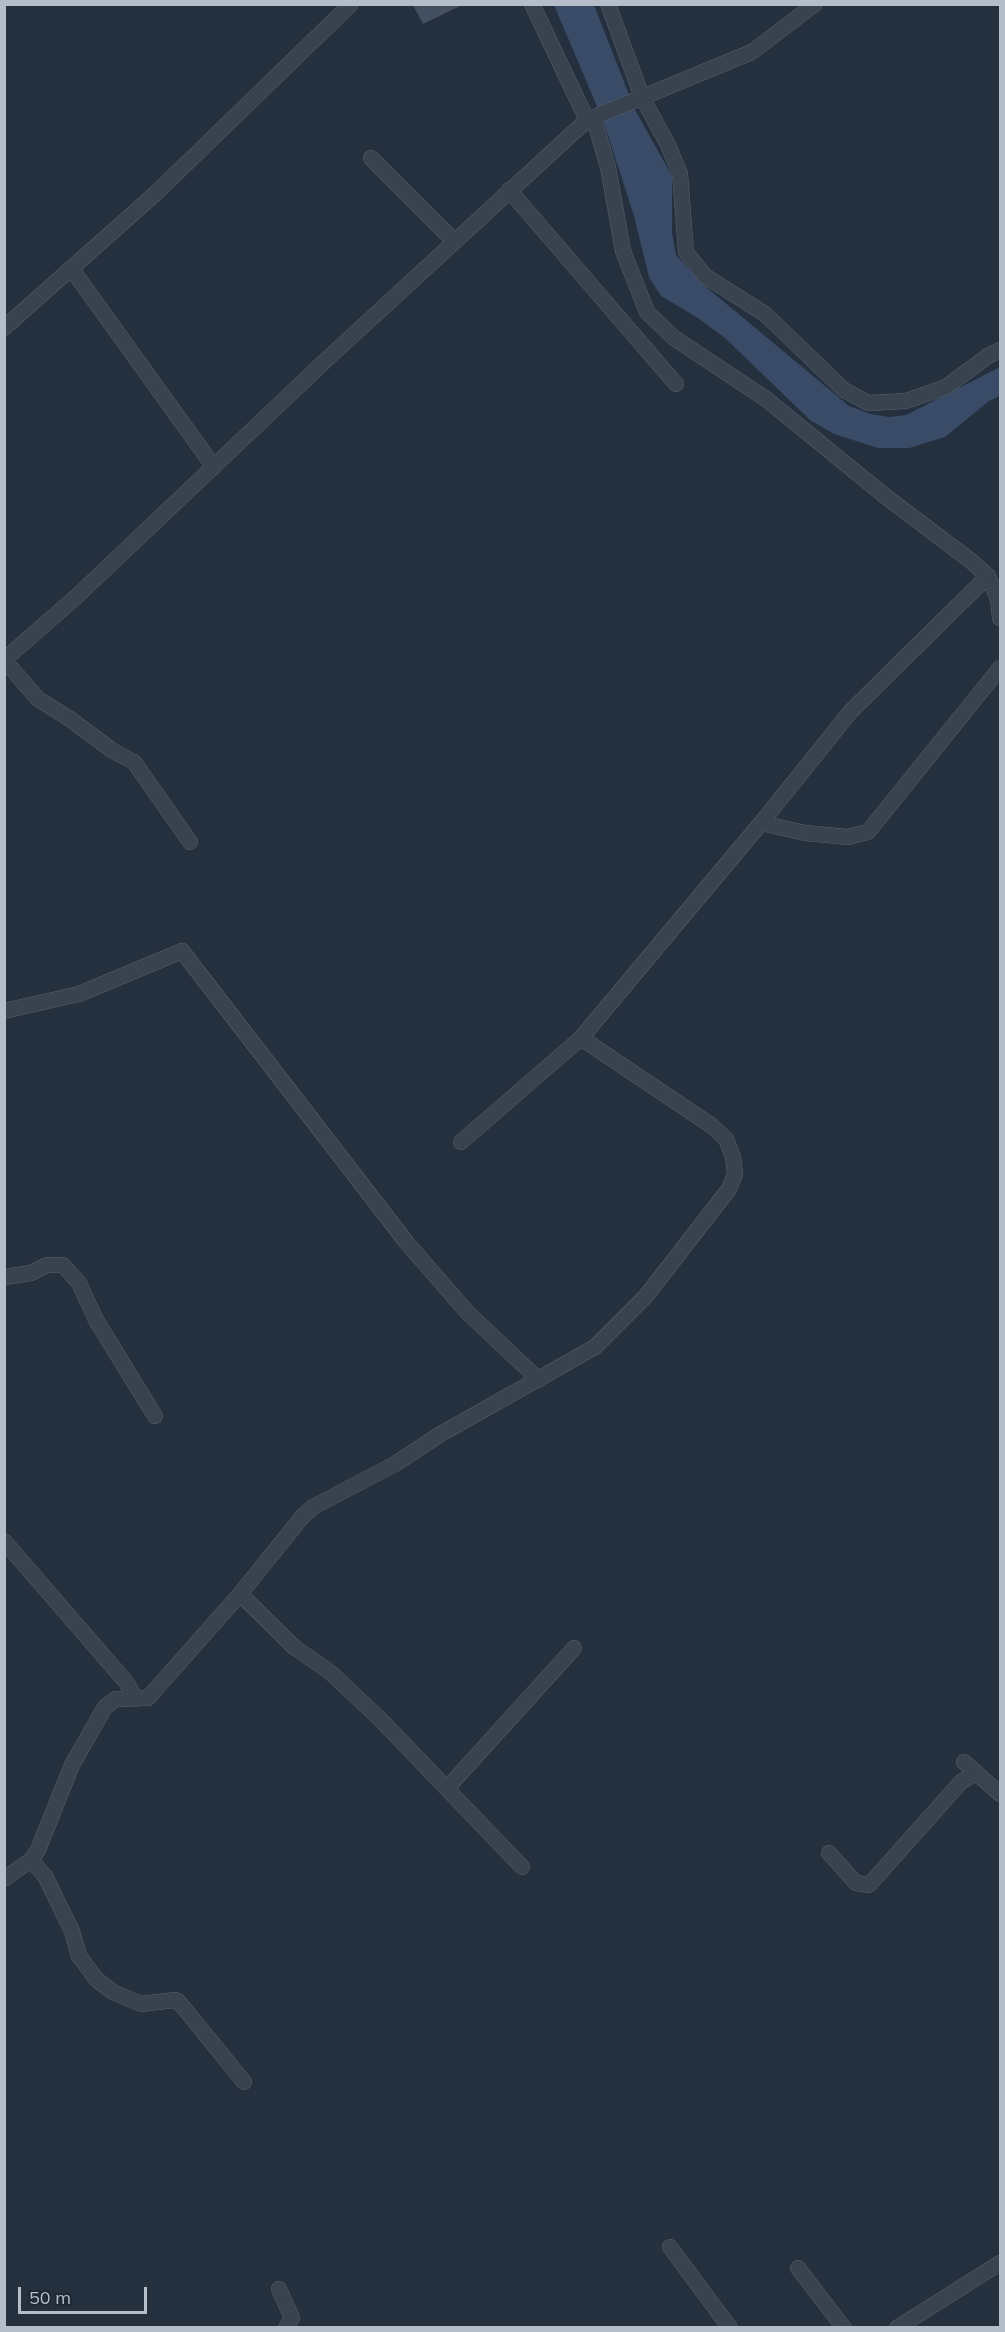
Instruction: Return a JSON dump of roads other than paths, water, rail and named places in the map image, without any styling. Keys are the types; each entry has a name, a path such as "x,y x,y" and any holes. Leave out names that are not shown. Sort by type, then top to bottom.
{"street":[{"path":"4,328 155,194 351,4"},
{"path":"532,4 591,119 608,167 622,251 647,312 674,338 766,399 988,576 998,599 1000,618"},
{"path":"608,4 640,98 668,145 680,174 682,233 686,252 705,276 765,314 844,390 868,403 906,402 946,387 988,356 1000,350"},
{"path":"190,842 134,762 113,751 38,699 5,660 76,597 509,190 591,119 752,52 815,4"},
{"path":"371,158 454,242"},
{"path":"509,190 676,384"},
{"path":"71,268 214,466"},
{"path":"461,1142 581,1038 761,823 851,711 988,576"},
{"path":"761,823 805,833 848,837 868,832 1000,668"},
{"path":"4,1011 79,994 182,951 407,1244 467,1312 538,1380"},
{"path":"4,1879 31,1860 38,1850 72,1765 105,1707 116,1699 148,1698 313,1507 395,1464 439,1434 595,1347 645,1296 729,1189 735,1174 733,1157 726,1138 712,1126 581,1038"},
{"path":"4,1277 31,1273 47,1265 63,1265 79,1283 96,1320 155,1416"},
{"path":"4,1541 126,1682 136,1699"},
{"path":"240,1594 294,1647 311,1656 339,1680 522,1867"},
{"path":"447,1788 574,1648"},
{"path":"829,1853 856,1883 869,1885 961,1782 969,1768 1000,1794"},
{"path":"31,1860 45,1876 72,1931 80,1956 97,1980 112,1992 141,2004 175,2000 178,2002 244,2082"},
{"path":"670,2247 730,2328"},
{"path":"897,2328 1000,2263"},
{"path":"798,2268 844,2328"},
{"path":"279,2289 292,2318 286,2328"}],"water":[{"path":"554,5 594,5 635,110 672,176 672,233 676,255 705,286 849,406 871,414 889,417 906,415 1000,367 1000,396 989,401 945,437 909,448 878,448 834,434 810,420 725,338 698,318 661,296 649,277 634,216 604,123"}]}
